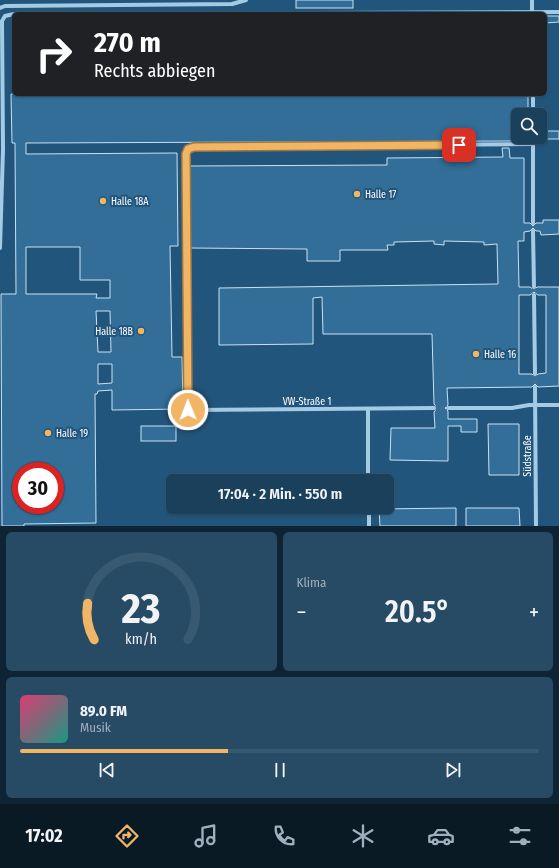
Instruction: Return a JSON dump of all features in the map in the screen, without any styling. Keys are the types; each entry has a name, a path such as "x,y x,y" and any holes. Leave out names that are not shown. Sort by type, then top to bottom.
{"street":[{"path":"0,8 5,6 227,4 239,3 246,0"},
{"path":"532,0 532,12"},
{"path":"547,12 559,12"},
{"path":"0,248 3,149 2,21 5,16 12,14"},
{"path":"533,96 533,108"},
{"path":"182,415 188,410 186,154 188,149 194,147 533,142 533,223"},
{"path":"533,231 534,287"},
{"path":"534,295 535,374"},
{"name":"Südstraße","path":"535,387 536,526"},
{"path":"448,408 512,408 535,405 559,405"},
{"name":"VW-Straße 1","path":"188,410 434,408"},
{"path":"368,409 368,474"},
{"path":"368,514 369,526"}],"building":[{"path":"296,0 353,0 353,8 296,8"},
{"path":"547,16 559,16 559,22 547,23"},
{"path":"11,94 12,96 528,96 528,108 511,108 511,141 509,141 26,143 26,154 177,153 178,246 170,246 172,357 182,357 183,409 112,410 112,390 98,391 97,394 95,394 96,523 24,524 24,526 2,526 1,294 16,294 15,143 12,143","holes":["26,247 80,247 80,280 110,280 110,298 96,298 97,294 26,294","96,311 110,311 111,352 98,352","98,364 112,364 112,383 98,384"]},
{"path":"547,131 559,131 559,139 547,139"},
{"path":"502,148 509,148 510,158 524,158 524,223 530,223 533,226 536,223 543,223 543,220 559,220 559,234 541,235 540,231 536,231 533,228 530,231 524,232 524,241 518,241 519,287 530,287 534,290 537,287 559,287 559,386 538,387 535,384 532,387 447,388 448,405 445,408 448,411 448,419 477,419 477,432 461,432 461,426 448,426 448,461 390,460 391,428 435,428 434,412 437,408 434,404 432,334 323,334 322,297 313,298 313,344 219,345 219,288 498,284 497,244 484,245 484,242 444,241 444,245 434,244 434,241 394,242 394,245 387,245 388,250 340,250 340,261 307,261 307,249 190,248 190,166 387,165 387,158 503,157","holes":["534,292 538,295 546,295 546,373 538,374 535,377 532,374 519,374 519,295 530,295"]},
{"path":"488,424 519,424 519,475 489,475"},
{"path":"141,426 176,426 176,441 141,441"},
{"path":"456,508 456,526 380,526 379,514 394,514 394,509"},
{"path":"466,508 519,508 520,526 466,526"}],"tunnel":[{"path":"534,287 534,295"},
{"path":"535,374 535,387"},
{"path":"434,408 448,408"}],"place":[{"name":"Halle 17","path":"357,194"},
{"name":"Halle 18A","path":"103,201"},
{"name":"Halle 18B","path":"141,331"},
{"name":"Halle 16","path":"476,354"},
{"name":"Halle 19","path":"48,433"}],"route":[{"path":"188,410 186,154 188,149 194,147 459,145"}]}
